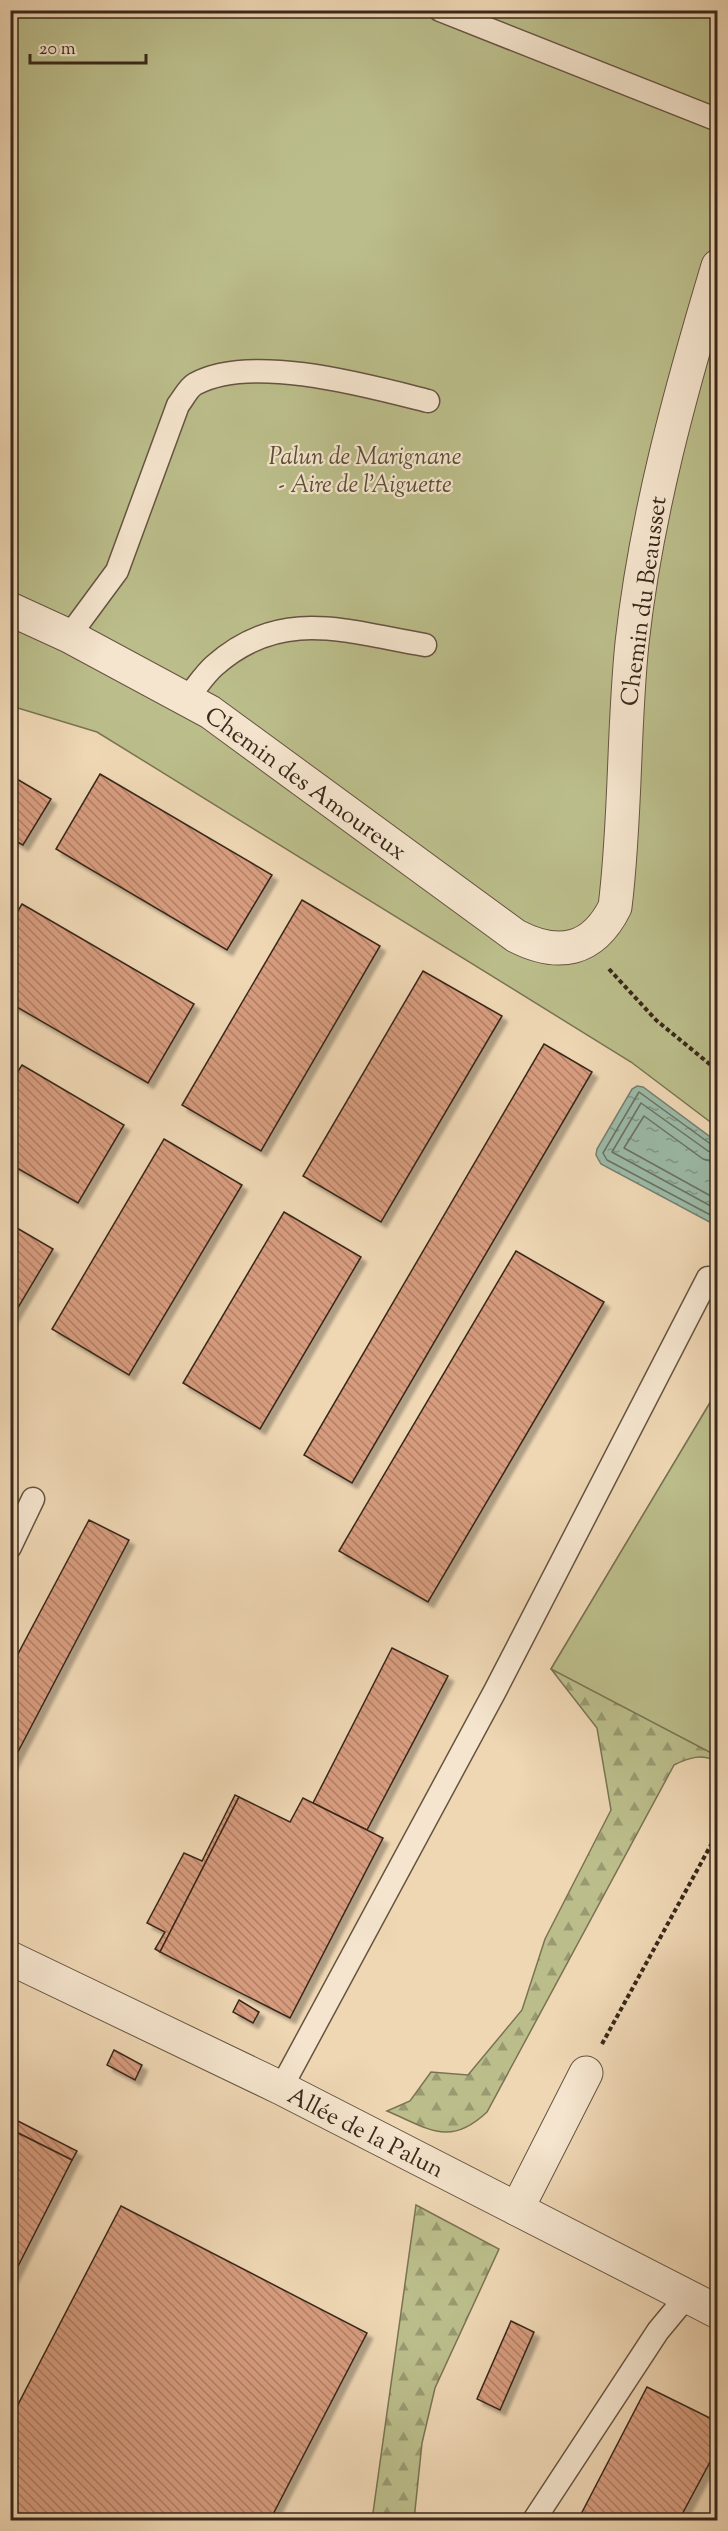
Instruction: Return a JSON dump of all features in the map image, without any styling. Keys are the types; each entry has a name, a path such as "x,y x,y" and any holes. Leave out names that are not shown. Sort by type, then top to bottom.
{"street":[{"name":"Chemin du Beausset","path":"595,936 607,924 615,907 626,718 643,563 667,450 717,266"},
{"name":"Chemin des Amoureux","path":"10,609 69,636 187,698 516,936 537,947 558,949 579,945 595,936"},
{"name":"Allée de la Palun","path":"10,1958 281,2088 717,2312"},
{"path":"517,2209 586,2073"}],"lane":[{"path":"441,10 717,120"},
{"path":"69,636 117,571 178,405 193,385 211,377 236,372 334,377 428,401"},
{"path":"187,698 214,666 270,633 295,627 324,628 425,645"},
{"path":"281,2088 489,1701 708,1278"},
{"path":"10,1547 33,1499"},
{"path":"534,2520 658,2331 687,2296"}],"path":[{"path":"595,936 612,974 656,1020 717,1071"},
{"path":"586,2073 717,1832"}],"green space":[{"name":"Palun de Marignane - Aire de l'Aiguette","path":"10,11 717,11 717,1127 631,1062 97,732 11,706"},
{"path":"717,1391 717,1761 696,1757 674,1765 487,2112 473,2123 449,2132 427,2128 387,2111 410,2101 431,2072 468,2075 522,2010 545,1939 611,1810 597,1728 551,1669"},
{"path":"717,1391 717,1756 551,1669"},
{"path":"416,2205 499,2249 435,2388 422,2443 414,2520 372,2520"}],"water":[{"path":"637,1086 643,1087 717,1142 717,1226 601,1164 596,1155 597,1149 632,1089"}],"building":[{"path":"100,774 272,875 227,950 56,849"},
{"path":"10,775 51,799 23,845 10,838"},
{"path":"302,900 380,946 261,1151 182,1105"},
{"path":"22,904 194,1004 148,1083 10,1003 10,924"},
{"path":"423,971 502,1016 381,1222 303,1176"},
{"path":"544,1044 592,1072 352,1483 304,1455"},
{"path":"22,1065 124,1125 78,1203 10,1164 10,1084"},
{"path":"164,1139 242,1185 129,1375 52,1329"},
{"path":"284,1212 361,1257 260,1429 183,1383"},
{"path":"10,1224 53,1249 10,1321"},
{"path":"516,1251 604,1302 428,1602 339,1551"},
{"path":"89,1520 129,1540 10,1767 10,1669"},
{"path":"392,1648 448,1676 367,1830 313,1803"},
{"path":"235,1795 239,1797 160,1952 155,1949 165,1932 147,1923 184,1853 202,1861"},
{"path":"239,1797 290,1822 303,1798 383,1838 290,2018 160,1952"},
{"path":"239,2000 259,2012 253,2023 233,2012"},
{"path":"114,2050 142,2065 135,2080 107,2065"},
{"path":"10,2117 77,2151 72,2160 10,2129"},
{"path":"10,2129 72,2160 10,2282"},
{"path":"121,2206 367,2333 270,2520 10,2520 10,2420"},
{"path":"511,2321 534,2332 500,2410 477,2399"},
{"path":"647,2387 718,2422 718,2447 679,2520 578,2520"}]}
